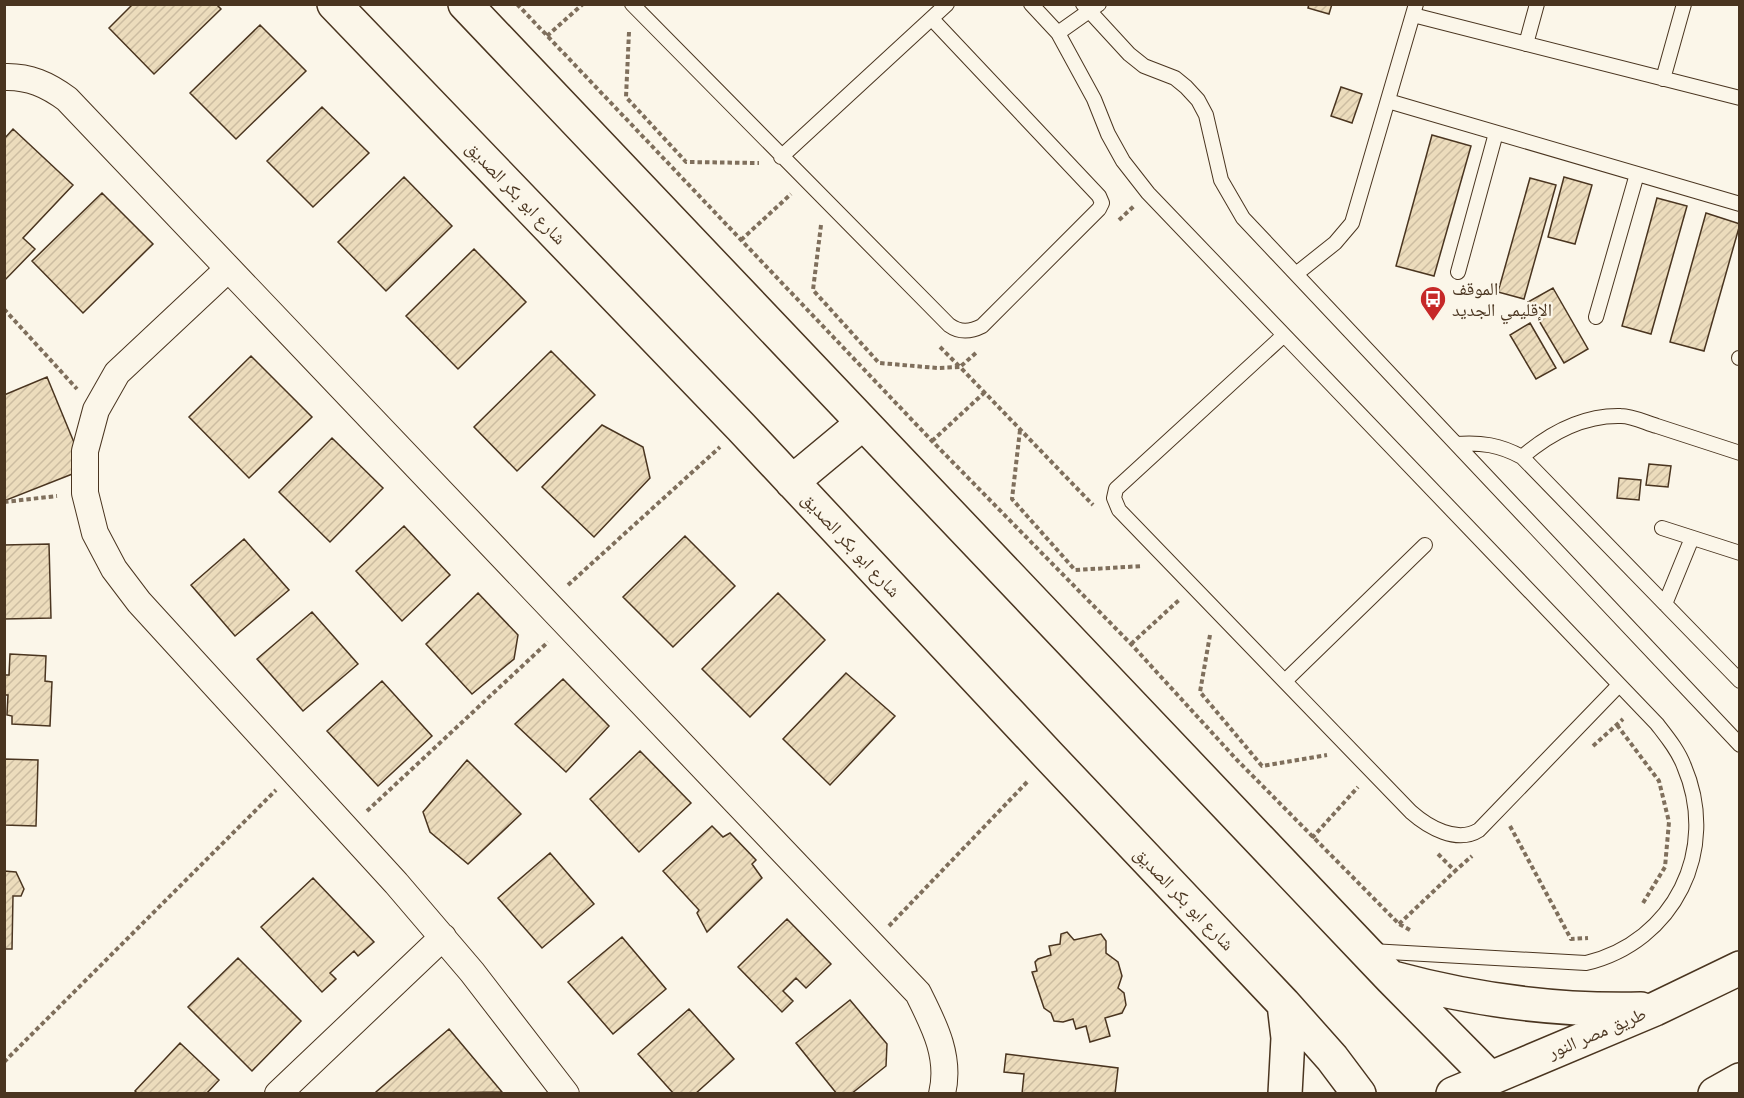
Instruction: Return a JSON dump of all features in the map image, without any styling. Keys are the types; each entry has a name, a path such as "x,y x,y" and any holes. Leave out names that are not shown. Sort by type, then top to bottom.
{"main road":[{"name":"شارع ابو بكر الصديق","path":"334,4 741,427 1050,758 1284,1004 1332,1058 1359,1094"},
{"path":"465,4 1391,978 1490,1078"},
{"path":"792,482 863,423"},
{"name":"طريق مصر النور","path":"1453,1094 1655,1009 1740,968"},
{"path":"1391,978 1434,989 1521,1005 1610,1010 1655,1009"},
{"path":"1284,1004 1288,1038 1285,1094"},
{"path":"1715,1094 1740,1080"}],"street":[{"path":"4,77 29,79 49,86 67,99 918,993 935,1027 944,1053 945,1081 942,1094"},
{"path":"228,269 117,373 96,410 85,451 85,493 95,533 114,569 139,602 443,937 566,1094"},
{"path":"278,1094 443,937"}],"lane":[{"path":"632,4 949,325 955,329 967,331 982,326 1093,215 1102,203 1099,196 932,19"},
{"path":"781,157 947,4"},
{"path":"1031,4 1058,33 1090,91 1115,148 1135,178 1657,724 1673,744 1684,766 1692,789 1696,814 1696,839 1691,863 1670,908 1654,927 1619,952 1586,963 1365,950"},
{"path":"1526,44 1537,4"},
{"path":"1662,79 1684,4"},
{"path":"1058,33 1090,6 1129,54 1144,66 1174,78 1186,87 1198,100 1206,115 1221,180 1243,218 1740,744"},
{"path":"1296,274 1335,243 1352,223 1414,10 1526,44 1740,98"},
{"path":"1388,101 1740,204"},
{"path":"1458,272 1496,133"},
{"path":"1596,317 1637,174"},
{"path":"1284,335 1116,489 1114,498 1119,510 1411,812 1430,826 1446,832 1465,836 1472,835 1479,830 1619,685"},
{"path":"1522,457 1538,443 1556,432 1596,418 1624,416 1740,453"},
{"path":"1456,444 1493,445 1522,457 1740,681"},
{"path":"1662,528 1740,554"},
{"path":"1665,604 1692,538"},
{"path":"1285,681 1425,545"}],"path":[{"path":"517,4 932,441 1131,644 1312,838 1399,924 1416,933"},
{"path":"547,36 583,4"},
{"path":"629,31 626,97 686,162 762,163"},
{"path":"741,240 792,194"},
{"path":"821,224 813,290 879,363 938,368 960,367"},
{"path":"4,309 96,410"},
{"path":"932,441 985,392"},
{"path":"547,603 741,427"},
{"path":"1020,429 1012,499 1076,570 1151,566"},
{"path":"4,502 85,493"},
{"path":"1131,644 1182,597"},
{"path":"346,830 567,624"},
{"path":"1211,628 1200,692 1262,766 1335,754"},
{"path":"1617,725 1659,781 1669,822 1665,867 1642,904"},
{"path":"872,944 1050,758"},
{"path":"4,1062 294,772"},
{"path":"1312,838 1364,781"},
{"path":"1509,823 1571,939"},
{"path":"1399,924 1455,870"},
{"path":"1560,940 1590,938"}],"building":[{"path":"133,4 216,4 221,9 154,74 109,28"},
{"path":"1309,4 1332,4 1329,14 1308,8"},
{"path":"260,25 306,71 236,139 190,93"},
{"path":"1341,87 1362,94 1352,123 1331,116"},
{"path":"322,107 369,153 313,207 267,161"},
{"path":"13,129 73,185 23,238 35,249 4,281 4,139"},
{"path":"1432,135 1471,146 1434,276 1396,266"},
{"path":"404,177 452,226 386,291 338,242"},
{"path":"1564,177 1592,185 1575,244 1548,237"},
{"path":"1530,178 1556,185 1524,299 1498,292"},
{"path":"102,193 153,244 83,313 32,261"},
{"path":"1657,198 1687,206 1651,334 1622,326"},
{"path":"1706,213 1740,224 1704,351 1670,342"},
{"path":"474,249 526,302 458,369 406,316"},
{"path":"1553,288 1588,349 1564,363 1528,302"},
{"path":"1530,323 1556,368 1536,379 1510,335"},
{"path":"551,351 595,395 517,471 474,427"},
{"path":"251,356 312,417 249,478 189,417"},
{"path":"47,377 85,469 4,501 4,395"},
{"path":"602,425 643,447 650,478 594,537 542,487"},
{"path":"332,438 383,488 330,542 279,492"},
{"path":"1649,464 1671,466 1668,487 1646,485"},
{"path":"1619,478 1641,480 1639,500 1617,498"},
{"path":"404,526 450,575 402,621 356,571"},
{"path":"685,536 735,586 673,647 623,597"},
{"path":"244,539 289,590 235,636 191,585"},
{"path":"49,544 51,618 4,619 4,545"},
{"path":"478,593 518,635 514,659 472,694 426,644"},
{"path":"778,593 825,640 750,717 702,669"},
{"path":"312,612 358,664 303,711 257,659"},
{"path":"10,654 46,656 45,681 52,682 50,726 12,724 12,716 7,715 8,695 4,695 4,675 9,675"},
{"path":"846,673 895,716 830,785 783,739"},
{"path":"563,679 609,726 566,772 515,724"},
{"path":"382,681 432,736 378,786 327,731"},
{"path":"640,751 691,803 639,852 590,799"},
{"path":"4,759 38,760 36,826 4,825"},
{"path":"467,760 521,814 468,864 430,832 423,812"},
{"path":"712,826 723,837 730,833 756,860 752,864 762,878 707,932 697,913 699,910 663,871"},
{"path":"550,853 594,904 542,948 498,898"},
{"path":"4,871 16,872 24,889 21,896 13,896 12,949 4,949"},
{"path":"313,878 374,942 358,956 354,951 330,973 336,979 322,992 261,927"},
{"path":"787,919 831,964 806,988 796,978 783,991 793,1001 782,1012 738,967"},
{"path":"1067,932 1074,940 1101,934 1106,941 1106,953 1118,962 1122,976 1118,988 1124,993 1126,1005 1122,1013 1105,1018 1110,1036 1090,1042 1086,1026 1076,1029 1073,1019 1063,1022 1054,1021 1051,1013 1044,1008 1032,972 1037,971 1035,962 1051,955 1049,946 1060,944 1061,934"},
{"path":"622,937 666,989 613,1034 568,982"},
{"path":"238,958 301,1021 252,1071 188,1007"},
{"path":"850,1000 887,1044 886,1066 851,1094 837,1094 796,1043"},
{"path":"689,1009 734,1059 695,1094 674,1094 638,1054"},
{"path":"449,1029 502,1092 377,1094 376,1092"},
{"path":"180,1043 219,1080 206,1094 138,1094 135,1091"},
{"path":"1006,1054 1118,1068 1115,1094 1022,1094 1024,1074 1004,1072"}],"place":[{"name":"الموقف الإقليمي الجديد","path":"1433,322"}]}
